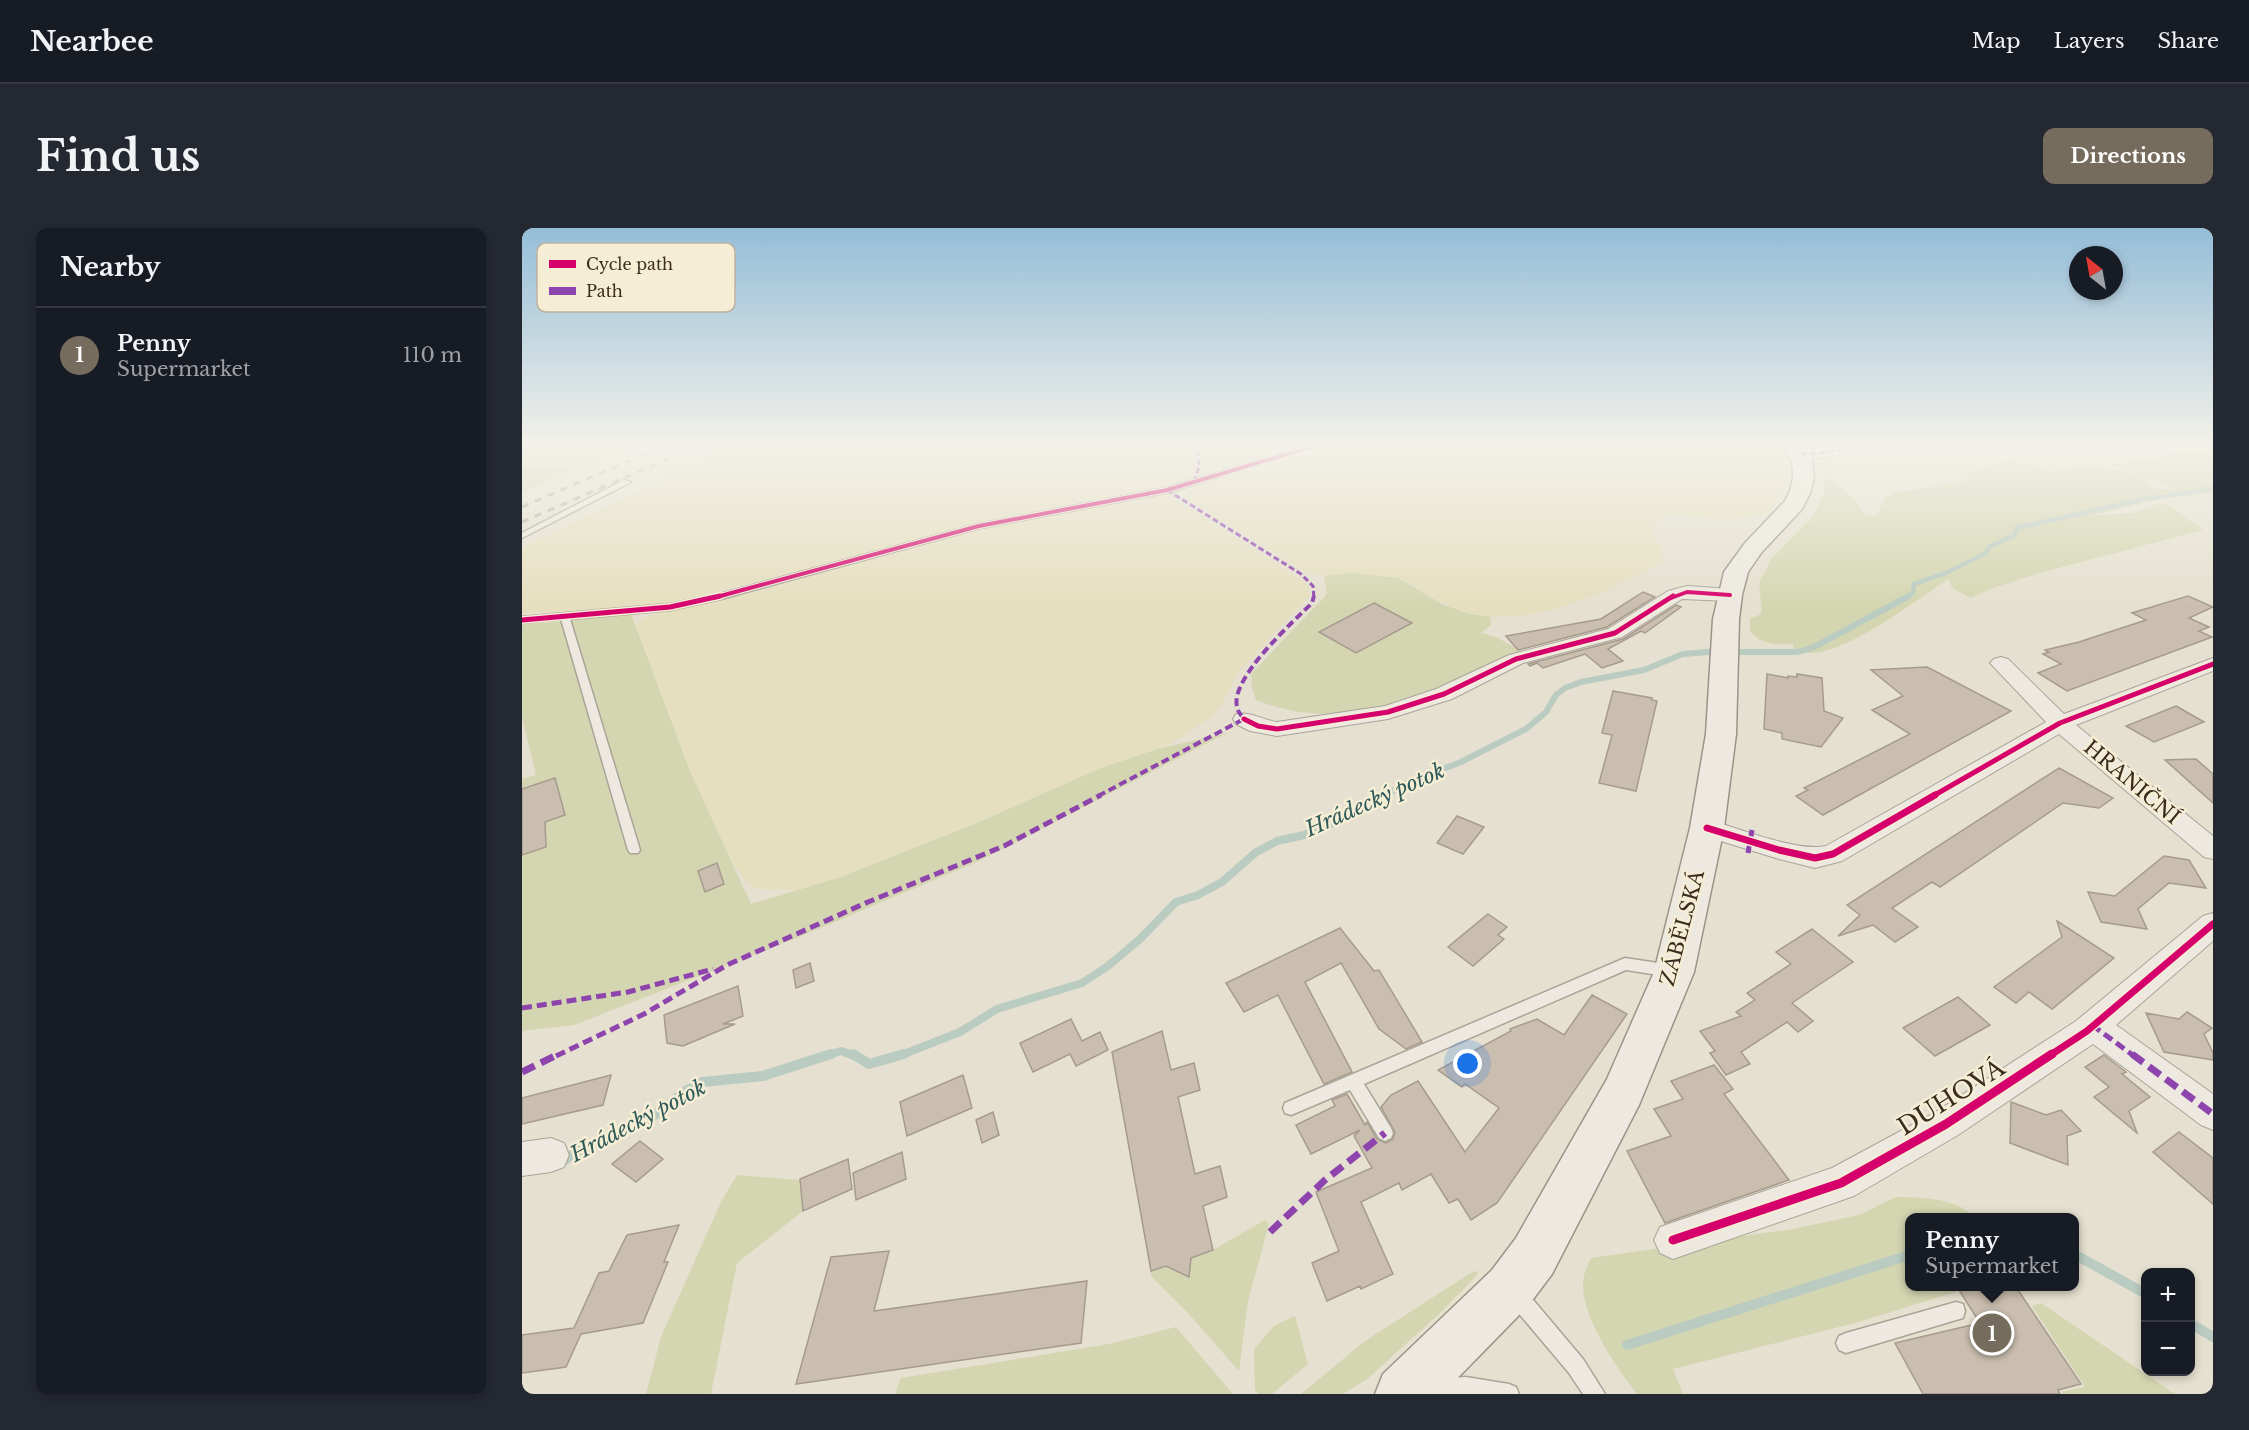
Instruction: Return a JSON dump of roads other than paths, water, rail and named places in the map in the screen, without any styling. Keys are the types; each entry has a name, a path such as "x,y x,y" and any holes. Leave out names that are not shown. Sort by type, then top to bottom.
{"main road":[{"name":"ZÁBĚLSKÁ","path":"1405,1392 1510,1288 1534,1256 1624,1091 1674,972 1707,828 1721,734 1730,595 1736,572 1753,548 1796,499"}],"street":[{"path":"1244,719 1258,726 1277,729 1388,712 1444,694 1516,659 1615,633 1675,595 1687,592 1730,595"},
{"name":"HRANIČNÍ","path":"2001,663 2060,723 2213,850"},
{"path":"1707,828 1779,850 1815,858 1833,854 2060,723 2213,664"},
{"name":"DUHOVÁ","path":"1673,1239 1841,1183 1946,1124 2092,1025 2213,924"},
{"path":"2092,1025 2213,1114"}],"lane":[{"path":"522,536 593,499"},
{"path":"522,620 670,607 721,596 980,526 1114,499"},
{"path":"565,617 633,850"},
{"path":"1291,1108 1625,964 1674,972"},
{"path":"1353,1081 1385,1133"},
{"path":"1510,1288 1576,1366 1595,1394"},
{"path":"1846,1343 1956,1311"},
{"path":"1405,1392 1466,1387 1509,1394"}],"waterway":[{"name":"Hrádecký potok","path":"1907,598 1913,593 1914,584 1946,573 1986,553 1989,547 2015,535 2017,528 2144,499"},
{"name":"Hrádecký potok","path":"1730,652 1798,652 1814,647 1909,596"},
{"name":"Hrádecký potok","path":"1383,796 1409,782 1461,762 1526,729 1546,712 1556,695 1565,688 1581,682 1644,670 1683,654 1719,651"},
{"name":"Hrádecký potok","path":"899,1056 960,1032 997,1009 1082,983 1108,966 1140,939 1176,902 1198,895 1222,882 1255,853 1277,841 1304,835 1342,819 1386,795"},
{"name":"Hrádecký potok","path":"826,1056 841,1051 854,1056"},
{"name":"Hrádecký potok","path":"560,1163 578,1151 652,1117 686,1091 703,1082 763,1076 831,1054"},
{"name":"Hrádecký potok","path":"853,1054 869,1064 904,1054"},
{"path":"1627,1345 1905,1257"},
{"path":"2079,1257 2141,1291"},
{"path":"2195,1326 2213,1337"}],"railway":[{"path":"522,507 540,499"},
{"path":"522,522 574,499"}],"place":[{"name":"Penny","path":"1992,1333"}]}
